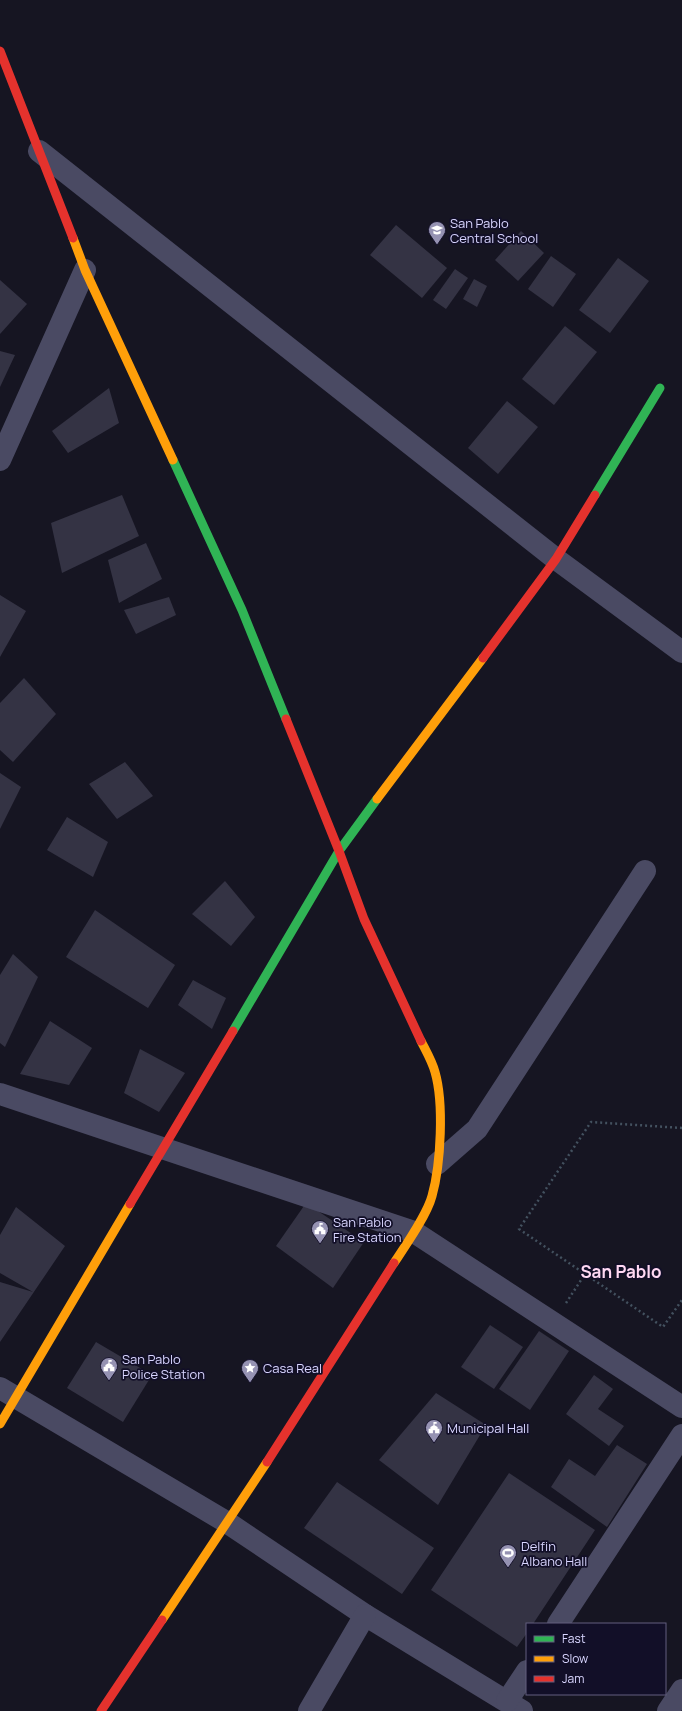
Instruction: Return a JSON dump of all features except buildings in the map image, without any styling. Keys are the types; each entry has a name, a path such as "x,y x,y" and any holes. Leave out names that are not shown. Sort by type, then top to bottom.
{"street":[{"path":"0,51 84,270 242,610 339,851 364,919 435,1071 441,1111 438,1164 432,1197 414,1232 228,1523 101,1711"},
{"path":"39,151 556,559 682,652"},
{"path":"0,460 84,270"},
{"path":"0,1424 8,1393 164,1148 339,851 556,559 660,388"},
{"path":"438,1164 477,1130 645,871"},
{"path":"0,1094 414,1232 682,1407"},
{"path":"8,1393 228,1523 365,1615 515,1706 526,1674"},
{"path":"559,1623 682,1436"},
{"path":"309,1711 365,1615"},
{"path":"668,1711 682,1690"}],"path":[{"path":"682,1128 591,1122 519,1228 663,1326 682,1300"},
{"path":"553,1322 585,1274"}],"traffic: fast":[{"path":"595,495 660,388"},
{"path":"173,460 242,610 286,719"},
{"path":"233,1031 339,851 377,799"}],"traffic: slow":[{"path":"73,238 85,270 173,460"},
{"path":"377,799 483,658"},
{"path":"394,1263 426,1212 432,1196 438,1167 440,1134 440,1100 438,1085 432,1064 421,1041"},
{"path":"0,1424 130,1204"},
{"path":"162,1620 267,1462"}],"traffic: jam":[{"path":"0,51 73,238"},
{"path":"483,658 556,559 595,495"},
{"path":"286,719 339,851 364,919 421,1041"},
{"path":"130,1204 233,1031"},
{"path":"267,1462 394,1263"},
{"path":"101,1711 162,1620"}],"place":[{"name":"San Pablo Central School","path":"437,245"},
{"name":"San Pablo Fire Station","path":"320,1244"},
{"name":"San Pablo Police Station","path":"109,1381"},
{"name":"Casa Real","path":"250,1383"},
{"name":"Municipal Hall","path":"434,1443"},
{"name":"Delfin Albano Hall","path":"508,1568"}],"district":[{"name":"San Pablo","path":"621,1271"}]}
